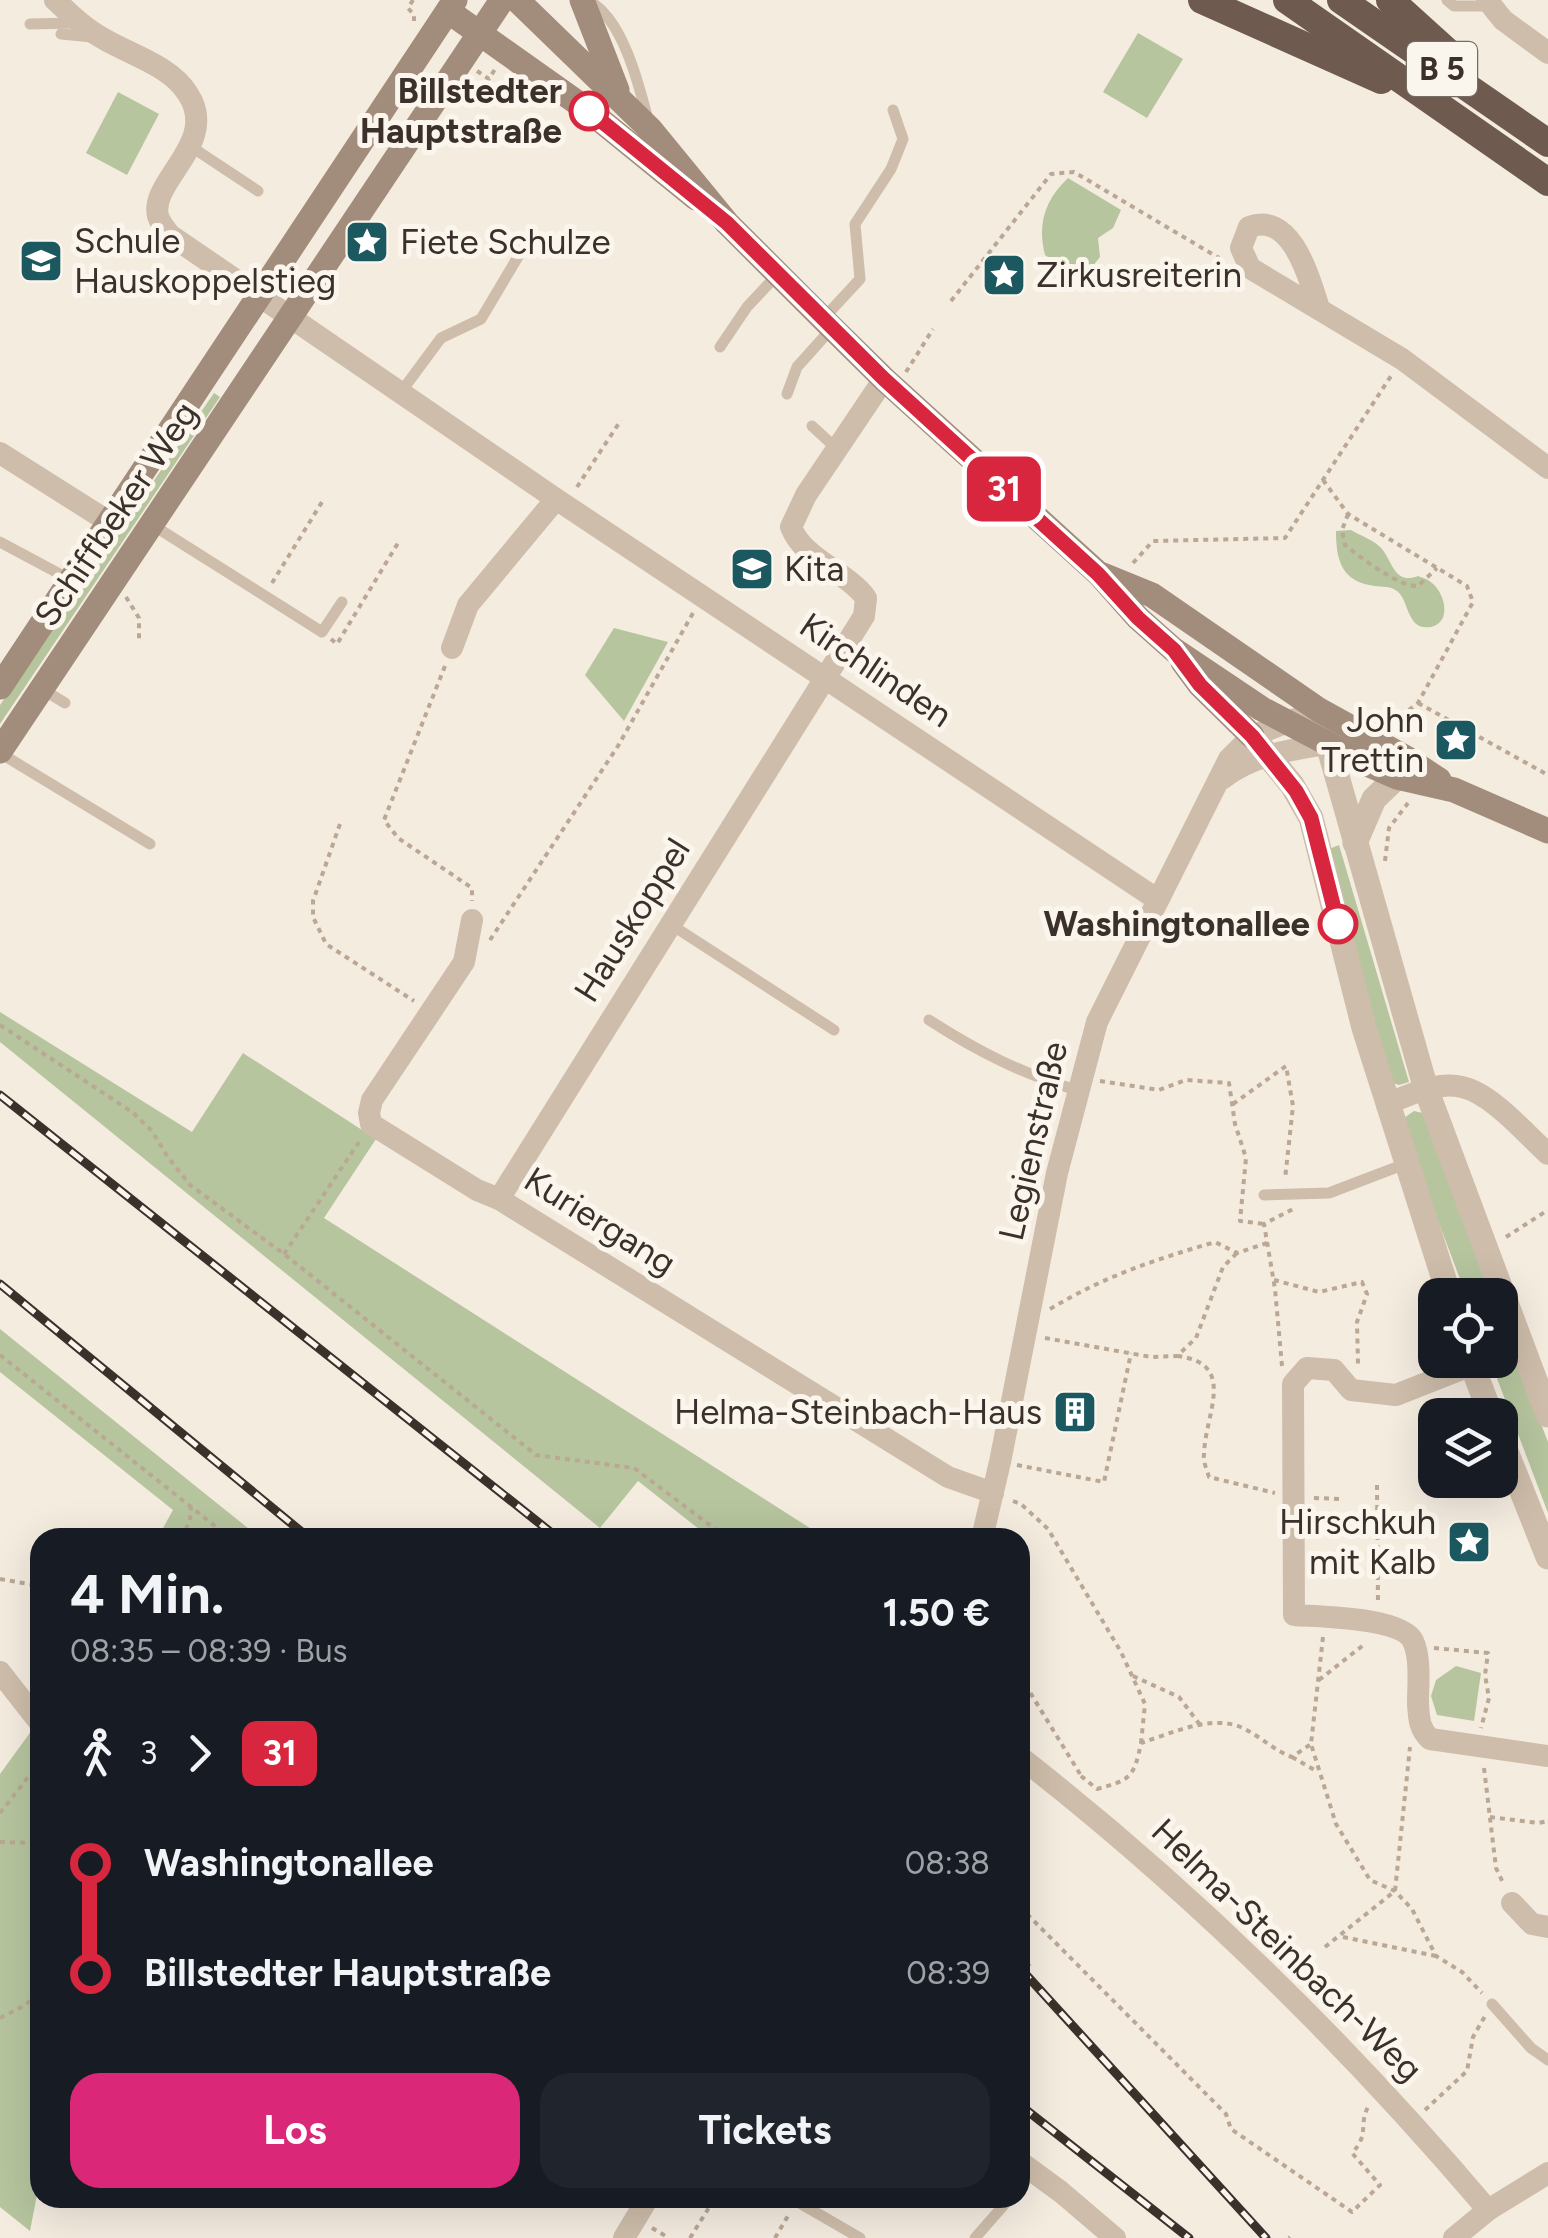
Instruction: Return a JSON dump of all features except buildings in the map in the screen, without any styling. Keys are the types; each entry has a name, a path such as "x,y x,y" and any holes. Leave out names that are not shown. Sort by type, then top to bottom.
{"highway":[{"path":"1202,0 1442,107"},
{"name":"B 5","path":"1287,0 1548,182"},
{"name":"B 5","path":"1340,0 1545,141"},
{"path":"1390,0 1545,141"}],"main road":[{"name":"Schiffbeker Weg","path":"0,752 502,0"},
{"path":"517,0 650,129 727,223 827,323 889,384 1108,577 1138,618 1174,650 1287,724 1326,744 1397,777 1454,790"},
{"path":"584,0 620,99"},
{"name":"Schiffbeker Weg","path":"0,688 260,295 445,4"},
{"path":"445,4 589,111 727,223"},
{"path":"1108,577 1152,596 1319,710 1406,758 1454,790 1548,831"},
{"path":"1174,650 1200,685 1251,737"}],"street":[{"path":"55,0 71,28 103,39 168,72 188,92 195,120 190,146 159,197 157,214 170,235 290,316"},
{"path":"1488,3 1502,20 1548,53"},
{"path":"1319,308 1308,276 1285,233 1274,225 1259,223 1249,227 1241,248 1250,268 1402,359 1548,468"},
{"name":"Kirchlinden","path":"290,316 561,502 1158,900"},
{"path":"837,449 889,384"},
{"name":"Hauskoppel","path":"498,1198 864,616 866,598 856,585 799,542 792,526 806,495 837,449"},
{"path":"0,452 109,522"},
{"path":"452,648 468,606 561,502"},
{"path":"1216,784 1236,768 1251,737 1319,710 1426,1089 1548,1416"},
{"path":"1251,737 1326,744"},
{"path":"1251,737 1292,785 1311,818 1364,1028 1442,1278"},
{"name":"Legienstraße","path":"984,1528 1057,1173 1097,1022 1229,759 1234,740 1251,737"},
{"path":"1355,843 1374,799 1397,777"},
{"path":"371,1124 368,1113 372,1100 464,962 472,920"},
{"path":"1386,1104 1426,1089 1463,1087 1496,1106 1548,1154"},
{"name":"Kuriergang","path":"371,1124 476,1190 498,1198 948,1478 992,1494"},
{"path":"1436,1378 1396,1395 1351,1390 1334,1370 1308,1368 1293,1384 1294,1614 1382,1624 1406,1633 1414,1646 1422,1732 1440,1743 1548,1756"},
{"path":"1518,1481 1548,1557"},
{"path":"0,1672 30,1710"},
{"name":"Helma-Steinbach-Weg","path":"1030,1762 1075,1785 1151,1865 1296,1999 1413,2122 1488,2210"},
{"path":"1512,1903 1532,1924 1548,1927"},
{"path":"1454,2238 1488,2210 1548,2172"},
{"path":"1030,2175 1109,2236"},
{"path":"624,2238 642,2208"}],"lane":[{"path":"584,0 598,6 611,20 638,82 650,129"},
{"path":"1446,0 1454,6 1488,3"},
{"path":"30,24 71,28"},
{"path":"787,394 797,367 860,280 856,224 891,169 903,139 893,110"},
{"path":"190,146 258,191"},
{"path":"401,392 441,338 481,319 522,250"},
{"path":"720,347 747,307 778,274"},
{"path":"812,426 837,449"},
{"path":"152,524 322,632 342,602"},
{"path":"0,542 71,580"},
{"path":"42,689 65,704"},
{"path":"0,752 150,844"},
{"path":"670,924 834,1030"},
{"path":"929,1020 981,1054 1027,1075 1081,1084"},
{"path":"1264,1195 1329,1193 1405,1164"},
{"path":"1492,2004 1531,2048 1548,2060"},
{"path":"809,2208 860,2238"},
{"path":"975,2238 1001,2208"}],"path":[{"path":"951,301 1051,174 1074,172 1219,258 1241,248"},
{"path":"889,384 933,329"},
{"path":"1108,577 1152,541 1285,538 1402,359"},
{"path":"561,502 620,420"},
{"path":"1323,480 1348,514 1467,586 1472,602 1418,702 1370,739"},
{"path":"264,595 322,502"},
{"path":"1348,514 1342,530 1345,545 1394,581 1406,587 1418,586 1437,568"},
{"path":"322,632 337,644 398,543"},
{"path":"111,586 124,595 140,618 140,641"},
{"path":"464,962 481,954 560,837 618,746 702,596"},
{"path":"452,648 384,820 398,838 472,888 472,920"},
{"path":"1418,702 1548,775"},
{"path":"1385,866 1389,828 1412,799"},
{"path":"340,824 313,900 313,917 326,944 431,1011"},
{"path":"0,1025 132,1112 152,1131 190,1185 284,1254 536,1455 634,1468 714,1528"},
{"path":"1233,1104 1286,1066 1293,1106 1284,1194"},
{"path":"1081,1084 1158,1090 1186,1080 1229,1083 1235,1124 1246,1158 1240,1221 1264,1224 1295,1208"},
{"path":"284,1254 371,1124"},
{"path":"1487,1250 1548,1210"},
{"path":"1264,1224 1274,1280 1282,1374 1293,1384"},
{"path":"1027,1328 1093,1283 1136,1265 1215,1242 1237,1253"},
{"path":"1177,1356 1196,1338 1223,1267 1237,1253 1267,1243"},
{"path":"1274,1280 1319,1292 1362,1282 1367,1294 1357,1322 1356,1391"},
{"path":"1027,1328 1152,1357 1193,1358 1206,1365 1214,1380 1203,1457 1209,1477 1294,1497 1341,1499"},
{"path":"1000,1462 1104,1482 1131,1353"},
{"path":"0,1355 218,1528"},
{"path":"1318,1680 1382,1624 1377,1486"},
{"path":"992,1494 1021,1504 1048,1530 1132,1676 1145,1704 1136,1768 1124,1782 1097,1789 1075,1785 1030,1696"},
{"path":"187,1528 191,1506"},
{"path":"190,1522 206,1518"},
{"path":"0,1579 30,1584"},
{"path":"1326,1618 1311,1744 1336,1824 1370,1880 1395,1891 1412,1910 1436,1956"},
{"path":"1414,1646 1488,1653 1485,1675 1489,1698 1481,1748 1483,1781 1496,1868 1512,1903"},
{"path":"1132,1676 1180,1698 1200,1725"},
{"path":"1141,1743 1200,1725 1236,1725 1320,1774"},
{"path":"1325,1948 1395,1891 1410,1742 1422,1732"},
{"path":"1292,1757 1311,1744"},
{"path":"0,1813 30,1775"},
{"path":"1490,1817 1548,1821"},
{"path":"0,1842 30,1843"},
{"path":"1030,1917 1226,2114 1231,2129 1352,2212 1380,2185 1352,2153 1362,2142 1365,2110 1380,2088"},
{"path":"1341,1936 1436,1956 1462,1972 1492,2004 1473,2037 1467,2071 1413,2122"},
{"path":"1081,1970 1088,1963"},
{"path":"0,2018 30,2000"},
{"path":"690,2238 709,2208"},
{"path":"775,2238 790,2208"}],"green space":[{"path":"1138,33 1183,59 1147,118 1103,92"},
{"path":"118,92 159,114 127,175 86,153"},
{"path":"1068,178 1121,210 1113,228 1098,238 1100,257 1092,267 1066,269 1045,255 1045,213"},
{"path":"214,393 220,397 0,724 0,705"},
{"path":"1351,530 1379,546 1399,575 1418,576 1436,587 1444,606 1438,624 1417,624 1397,591 1364,584 1348,575 1337,552 1336,531"},
{"path":"614,628 668,642 624,721 585,675"},
{"path":"1339,845 1409,1082 1399,1085 1390,1082 1329,849"},
{"path":"0,1012 192,1132 243,1053 376,1139 324,1218 810,1528 698,1528 638,1481 600,1528 0,1042"},
{"path":"1414,1111 1427,1114 1485,1278 1460,1278 1401,1120"},
{"path":"0,1329 248,1528 163,1528 173,1510 0,1372"},
{"path":"1518,1364 1548,1442 1548,1513 1518,1434 1518,1398 1504,1398 1497,1378 1518,1378"},
{"path":"1456,1666 1481,1673 1474,1721 1437,1715 1431,1696 1436,1680"},
{"path":"30,1733 30,2208 34,2208 30,2231 0,2207 0,1774"}],"railway":[{"path":"0,1095 545,1528"},
{"path":"0,1284 297,1528"},
{"path":"1030,1979 1266,2238"},
{"path":"1030,2113 1189,2238"}],"bus line":[{"name":"31","path":"589,111 727,223 884,379 1098,574 1174,650 1200,685 1252,736 1296,791 1311,818 1321,849 1338,924"}],"place":[{"name":"Billstedter Hauptstraße","path":"589,111"},
{"name":"Fiete Schulze","path":"367,242"},
{"name":"Schule Hauskoppelstieg","path":"41,261"},
{"name":"Zirkusreiterin","path":"1004,275"},
{"name":"Kita","path":"752,569"},
{"name":"John Trettin","path":"1456,740"},
{"name":"Washingtonallee","path":"1338,924"},
{"name":"Helma-Steinbach-Haus","path":"1075,1412"},
{"name":"Hirschkuh mit Kalb","path":"1469,1542"}]}
